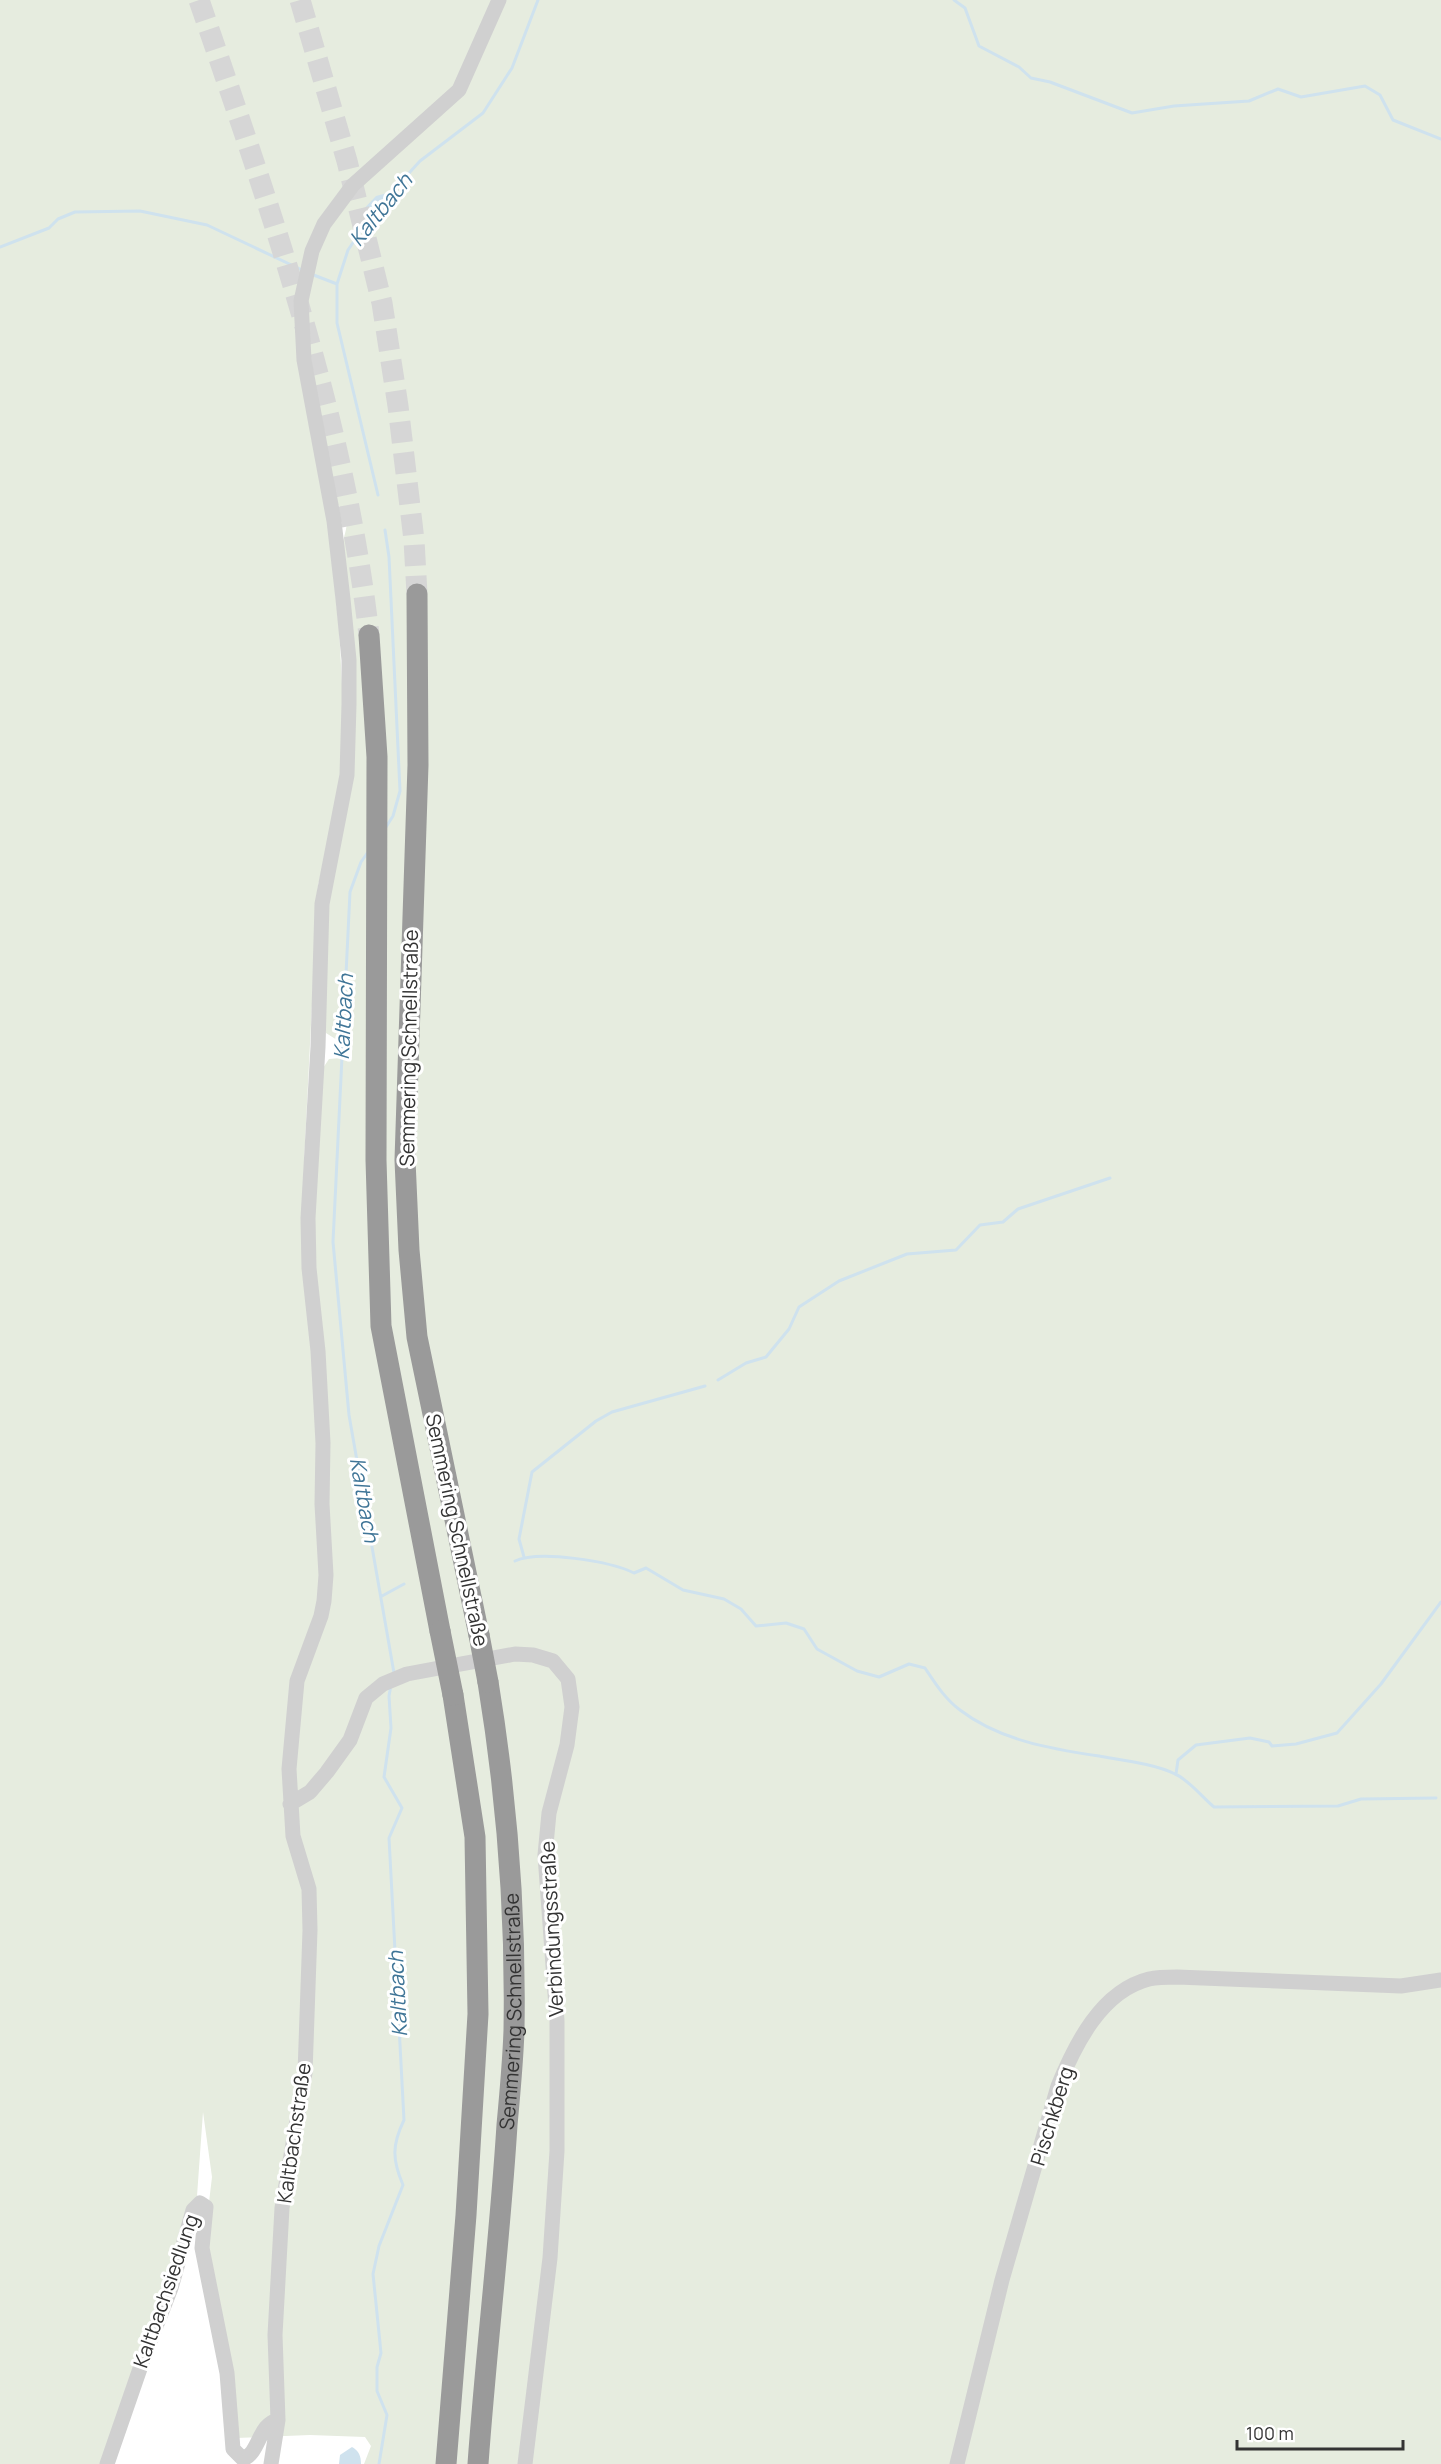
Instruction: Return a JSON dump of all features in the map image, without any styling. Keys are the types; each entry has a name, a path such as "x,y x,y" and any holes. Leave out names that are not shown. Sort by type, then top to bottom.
{"highway":[{"name":"Semmering Schnellstraße","path":"417,594 418,765 405,1160 408,1250 417,1337 488,1682 498,1744 514,1902 514,2032 502,2208 486,2350 478,2464"},
{"name":"Semmering Schnellstraße","path":"369,635 374,692 378,808 376,1160 381,1326 453,1695 475,1837 478,2014 466,2215 446,2464"}],"street":[{"name":"Kaltbachstraße","path":"271,2464 278,2420 275,2335 282,2208 305,2073 310,1930 309,1889 293,1836 289,1769 297,1681 324,1601 326,1575 322,1504 323,1443 318,1351 309,1268 308,1218 318,1047 322,904 347,775 349,704 349,660 334,521 304,360 301,301 312,251 324,225 353,185 459,90 499,0"},
{"name":"Verbindungsstraße","path":"290,1804 310,1792 327,1772 350,1740 366,1698 383,1684 407,1674 515,1654 545,1657 560,1667 568,1679 572,1693 572,1724 549,1813 545,1855 556,2021 557,2151 550,2258 525,2464"},
{"name":"Pischkberg","path":"957,2464 1002,2280 1058,2086 1086,2030 1107,2005 1126,1990 1148,1979 1177,1977 1401,1986 1441,1980"},
{"name":"Kaltbachsiedlung","path":"107,2464 171,2288 194,2210 201,2202 206,2207 202,2248 227,2373 233,2450 242,2461 249,2456 267,2424 278,2420"}],"shaded area":[{"path":"0,0 1441,0 1441,2464 364,2464 371,2446 365,2437 310,2435 236,2438 232,2377 205,2236 212,2177 203,2112 197,2196 175,2251 137,2372 104,2464 0,2464","holes":["311,270 304,317 306,345 336,503 346,517 347,523 342,554 355,696 350,785 328,888 321,1015 326,1033 337,1040 352,1040 352,1057 329,1059 323,1068 315,1173 314,1248 328,1435 326,1491 329,1590 321,1598 317,1394 303,1255 304,1163 318,885 331,834 340,783 344,722 339,628 325,495 306,407 297,321 303,273","557,1965 562,2039 559,2210 540,2393 530,2394 546,2271 553,2139 554,2050 550,1976"]}],"water":[{"path":"391,192 391,208 378,227 366,224 359,214 376,196"},
{"path":"352,2447 359,2454 361,2464 339,2464 340,2455"}],"waterway":[{"name":"Kaltbach","path":"390,194 420,161 483,113 512,68 538,0"},
{"path":"954,0 965,8 979,46 1019,67 1031,78 1050,82 1132,113 1174,106 1249,101 1278,89 1301,97 1365,86 1380,95 1393,120 1441,139"},
{"path":"0,247 49,228 58,219 75,212 140,211 207,225 302,270"},
{"name":"Kaltbach","path":"367,222 348,250 337,284 337,323 378,495"},
{"path":"311,274 337,284"},
{"name":"Kaltbach","path":"385,530 389,557 400,791 393,816 386,827"},
{"name":"Kaltbach","path":"368,852 361,862 350,892 333,1242 349,1415 394,1673"},
{"path":"718,1380 746,1363 766,1357 789,1329 799,1307 839,1281 907,1254 956,1250 980,1225 1003,1222 1018,1209 1110,1178"},
{"path":"524,1557 519,1539 532,1472 596,1421 612,1412 705,1386"},
{"path":"515,1561 526,1558 557,1557 592,1561 634,1573 646,1568 683,1590 724,1599 741,1609 756,1626 786,1623 804,1629 817,1649 857,1671 879,1677 909,1664 925,1668 955,1706 991,1729 1026,1742 1138,1763 1167,1771 1185,1780 1214,1807 1338,1806 1361,1799 1436,1798"},
{"path":"382,1596 404,1584"},
{"path":"1176,1774 1178,1760 1196,1745 1250,1738 1269,1742 1272,1746 1296,1744 1337,1733 1381,1684 1441,1602"},
{"name":"Kaltbach","path":"379,2464 387,2415 377,2391 377,2367 381,2353 373,2274 379,2246 403,2185 395,2160 397,2137 404,2120 389,1838 402,1808 384,1777 391,1728 389,1696 391,1685"}],"tunnel":[{"path":"199,0 277,235 323,393 342,473 369,635"},
{"path":"300,0 347,161 382,303 398,406 414,540 417,594"}]}
